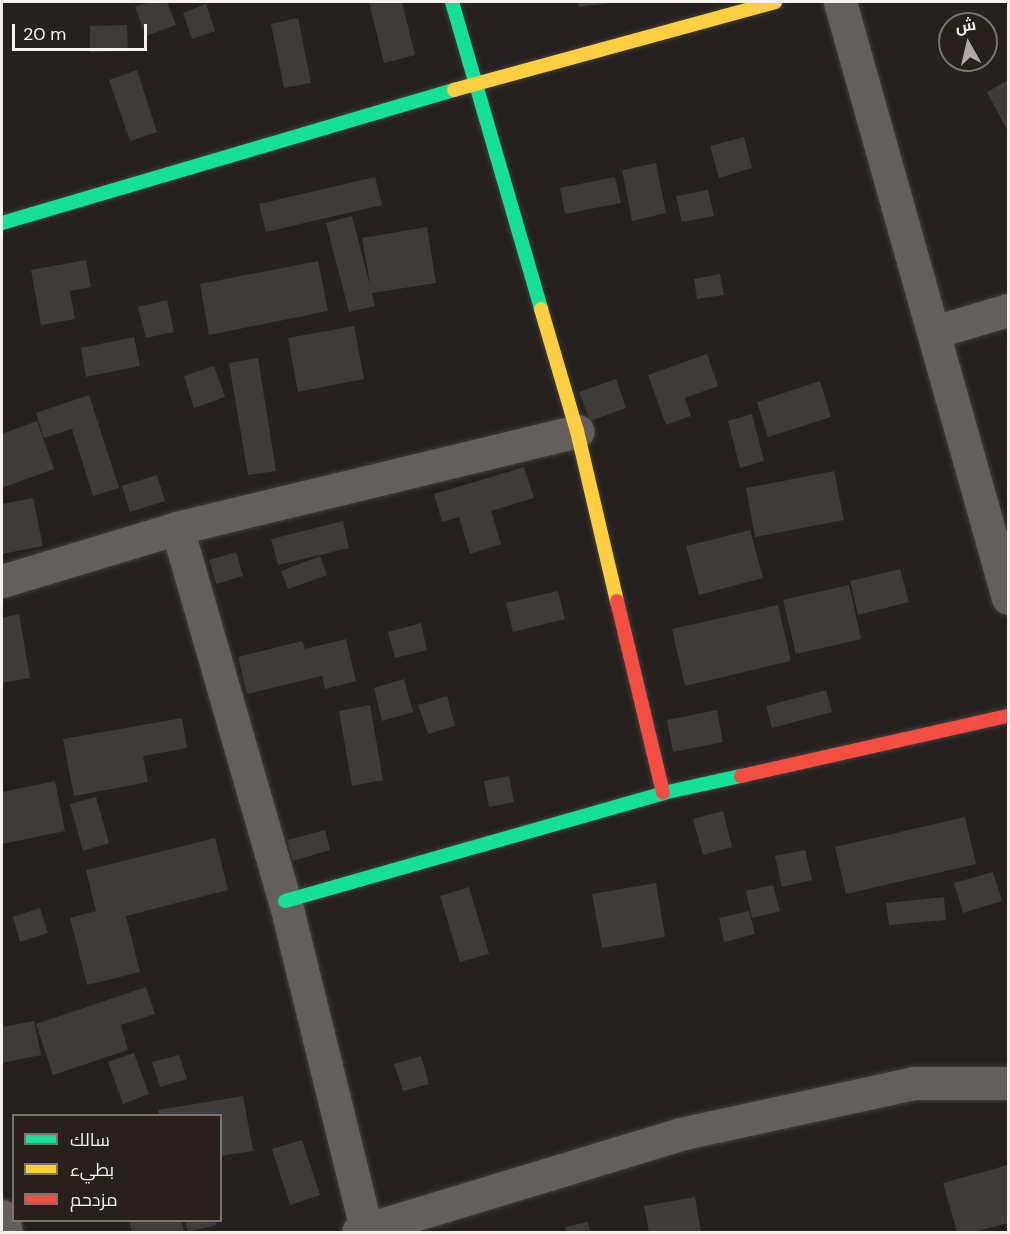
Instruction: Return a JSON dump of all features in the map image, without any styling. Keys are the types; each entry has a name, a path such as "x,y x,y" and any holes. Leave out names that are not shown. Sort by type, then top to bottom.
{"street":[{"path":"452,2 577,431 663,793"},
{"path":"2,223 477,83 775,2"},
{"path":"840,2 1008,598"},
{"path":"934,332 1008,310"},
{"path":"2,581 177,528 577,431"},
{"path":"177,528 285,901 364,1232 680,1134 914,1083 1008,1083"},
{"path":"285,901 663,793 1008,716"},
{"path":"2,1216 6,1233"}],"building":[{"path":"150,2 167,2 176,25 146,36 135,7"},
{"path":"369,2 402,2 415,55 384,63"},
{"path":"578,2 610,2 610,3 579,7"},
{"path":"206,4 215,31 192,39 183,13"},
{"path":"298,18 311,83 284,88 271,24"},
{"path":"127,25 128,51 90,52 90,26"},
{"path":"137,70 157,132 130,141 109,80"},
{"path":"1008,80 1008,132 987,92"},
{"path":"744,137 752,168 719,178 710,146"},
{"path":"656,163 666,213 632,221 622,170"},
{"path":"375,177 382,205 266,232 259,204"},
{"path":"615,177 621,203 565,214 560,188"},
{"path":"708,190 714,216 682,222 676,196"},
{"path":"352,216 371,289 362,238 427,227 436,283 372,293 375,306 349,312 326,223"},
{"path":"86,260 91,287 70,291 75,319 41,325 31,270"},
{"path":"318,261 328,311 209,335 200,284"},
{"path":"720,274 724,295 697,299 694,279"},
{"path":"167,300 174,332 146,338 138,307"},
{"path":"354,326 364,379 298,392 288,338"},
{"path":"134,337 140,366 86,377 81,348"},
{"path":"707,354 718,386 685,398 691,416 666,425 648,375"},
{"path":"258,358 276,471 248,475 229,363"},
{"path":"214,366 225,397 194,408 184,376"},
{"path":"616,379 626,408 590,421 579,392"},
{"path":"820,381 831,417 768,437 757,402"},
{"path":"89,395 119,488 93,496 72,429 44,438 36,413"},
{"path":"752,414 764,461 740,468 728,421"},
{"path":"37,421 54,469 2,488 2,434"},
{"path":"524,467 534,498 491,511 501,544 470,554 459,517 442,522 434,494"},
{"path":"834,471 844,520 755,537 746,488"},
{"path":"157,475 165,501 130,512 122,486"},
{"path":"33,498 43,546 2,554 2,504"},
{"path":"343,521 349,548 278,565 271,539"},
{"path":"750,530 763,578 699,595 686,546"},
{"path":"236,552 243,576 216,584 209,560"},
{"path":"320,556 327,575 288,589 281,571"},
{"path":"900,569 909,602 858,615 850,581"},
{"path":"849,585 861,639 796,654 783,600"},
{"path":"558,591 565,619 513,632 506,603"},
{"path":"778,605 791,661 685,686 672,629"},
{"path":"19,614 30,678 2,683 2,618"},
{"path":"421,623 427,650 395,658 388,632"},
{"path":"346,639 356,681 325,689 322,676 247,694 238,657 302,641 305,649"},
{"path":"404,679 413,712 382,721 374,688"},
{"path":"826,690 832,712 772,728 766,706"},
{"path":"447,696 455,726 428,734 418,705"},
{"path":"370,705 383,780 352,786 339,711"},
{"path":"717,710 723,742 673,752 667,720"},
{"path":"182,718 187,748 143,756 148,782 74,796 63,739"},
{"path":"509,776 514,802 489,807 484,781"},
{"path":"55,781 65,831 2,844 2,792"},
{"path":"96,797 109,843 83,851 70,804"},
{"path":"723,811 732,847 703,855 693,819"},
{"path":"965,817 976,864 846,894 835,847"},
{"path":"325,830 330,850 293,861 287,840"},
{"path":"215,838 228,890 126,916 140,972 87,985 70,918 96,911 86,870"},
{"path":"805,850 812,880 782,887 775,856"},
{"path":"993,872 1002,901 963,913 954,883"},
{"path":"656,883 665,937 602,948 592,894"},
{"path":"773,885 780,911 752,918 746,891"},
{"path":"469,887 489,954 460,962 440,896"},
{"path":"944,897 946,920 889,925 886,903"},
{"path":"40,908 48,933 20,942 13,917"},
{"path":"749,911 755,934 724,942 719,918"},
{"path":"146,987 155,1014 121,1025 128,1050 53,1075 36,1024"},
{"path":"34,1021 41,1055 2,1063 2,1027"},
{"path":"134,1053 149,1094 123,1104 108,1062"},
{"path":"179,1055 187,1079 160,1087 152,1062"},
{"path":"421,1056 429,1084 403,1091 394,1064"},
{"path":"243,1096 253,1151 222,1156 222,1114 159,1114 158,1110"},
{"path":"302,1140 320,1195 290,1205 272,1149"},
{"path":"1008,1165 1008,1223 974,1232 957,1232 943,1183"},
{"path":"695,1197 701,1232 649,1232 644,1206"},
{"path":"130,1222 182,1222 184,1232 132,1232"},
{"path":"186,1222 215,1222 216,1225 188,1232"},
{"path":"588,1222 590,1232 566,1232 565,1227"}],"traffic: fast":[{"path":"452,2 541,309"},
{"path":"2,223 454,90"},
{"path":"285,901 663,793 741,776"}],"traffic: slow":[{"path":"454,90 775,2"},
{"path":"541,309 577,431 617,601"}],"traffic: jam":[{"path":"617,601 663,793"},
{"path":"741,776 1008,716"}]}
